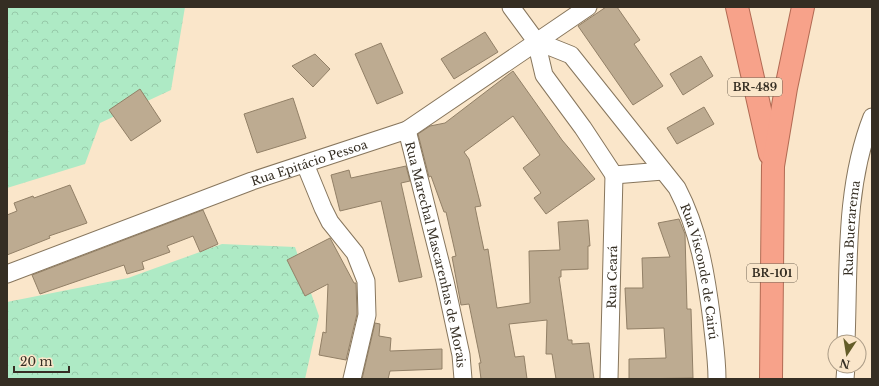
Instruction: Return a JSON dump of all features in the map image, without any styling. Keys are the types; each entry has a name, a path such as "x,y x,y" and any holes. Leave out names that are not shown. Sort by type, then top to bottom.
{"highway":[{"name":"BR-489","path":"737,7 772,166"},
{"name":"BR-101","path":"771,379 772,166 803,7"}],"street":[{"path":"511,7 536,41 544,75 614,175 663,171"},
{"name":"Rua Epitácio Pessoa","path":"7,274 245,184 407,130 588,7"},
{"name":"Rua Visconde de Cairú","path":"536,41 571,55 677,188 687,207 699,241 707,277 717,379"},
{"name":"Rua Buerarema","path":"846,334 852,198 862,144 872,117"},
{"name":"Rua Marechal Mascarenhas de Morais","path":"407,130 445,281 461,355 463,379"},
{"path":"305,164 330,222 355,253 366,281 367,315 352,379"},
{"name":"Rua Ceará","path":"609,379 614,175"}],"green space":[{"path":"7,7 185,7 171,90 100,123 85,164 7,188"},
{"path":"222,244 295,247 319,316 305,379 7,379 7,302 128,278"}],"building":[{"path":"606,7 617,7 640,40 634,44 663,86 633,105 578,26"},
{"path":"485,32 498,52 454,79 441,59"},
{"path":"381,43 403,93 377,104 355,54"},
{"path":"315,54 330,69 313,87 292,66"},
{"path":"701,56 713,76 683,95 670,74"},
{"path":"513,71 562,140 595,179 546,214 534,198 541,193 523,168 540,155 513,116 464,152 469,159 481,206 475,207 484,250 488,249 497,308 530,303 529,251 560,250 558,222 588,220 590,246 588,246 588,269 561,270 561,277 559,277 568,340 572,340 572,344 589,343 594,379 556,379 552,354 546,354 547,320 509,324 515,357 524,356 527,379 481,379 479,363 481,363 469,304 461,305 452,257 456,256 446,212 444,212 431,176 429,177 418,134 430,126 445,123"},
{"path":"140,89 161,121 131,141 109,110"},
{"path":"293,98 306,138 257,153 244,114"},
{"path":"704,107 714,124 677,144 667,128"},
{"path":"406,166 410,181 401,183 422,277 399,282 381,201 340,211 331,175 349,170 351,178"},
{"path":"70,185 87,223 49,236 50,238 7,255 7,215 17,211 14,203 33,196 34,198"},
{"path":"203,210 218,244 200,252 193,236 167,246 170,252 142,262 144,269 127,274 124,265 40,294 32,275"},
{"path":"679,219 685,234 687,309 691,309 693,378 629,379 629,359 666,358 664,328 627,329 625,288 643,288 642,258 670,257 658,223"},
{"path":"330,238 354,283 356,283 357,314 346,360 319,355 323,332 326,333 328,284 305,296 287,260"},
{"path":"375,323 380,324 379,336 391,338 390,351 442,349 442,369 390,371 388,379 362,379"}]}
